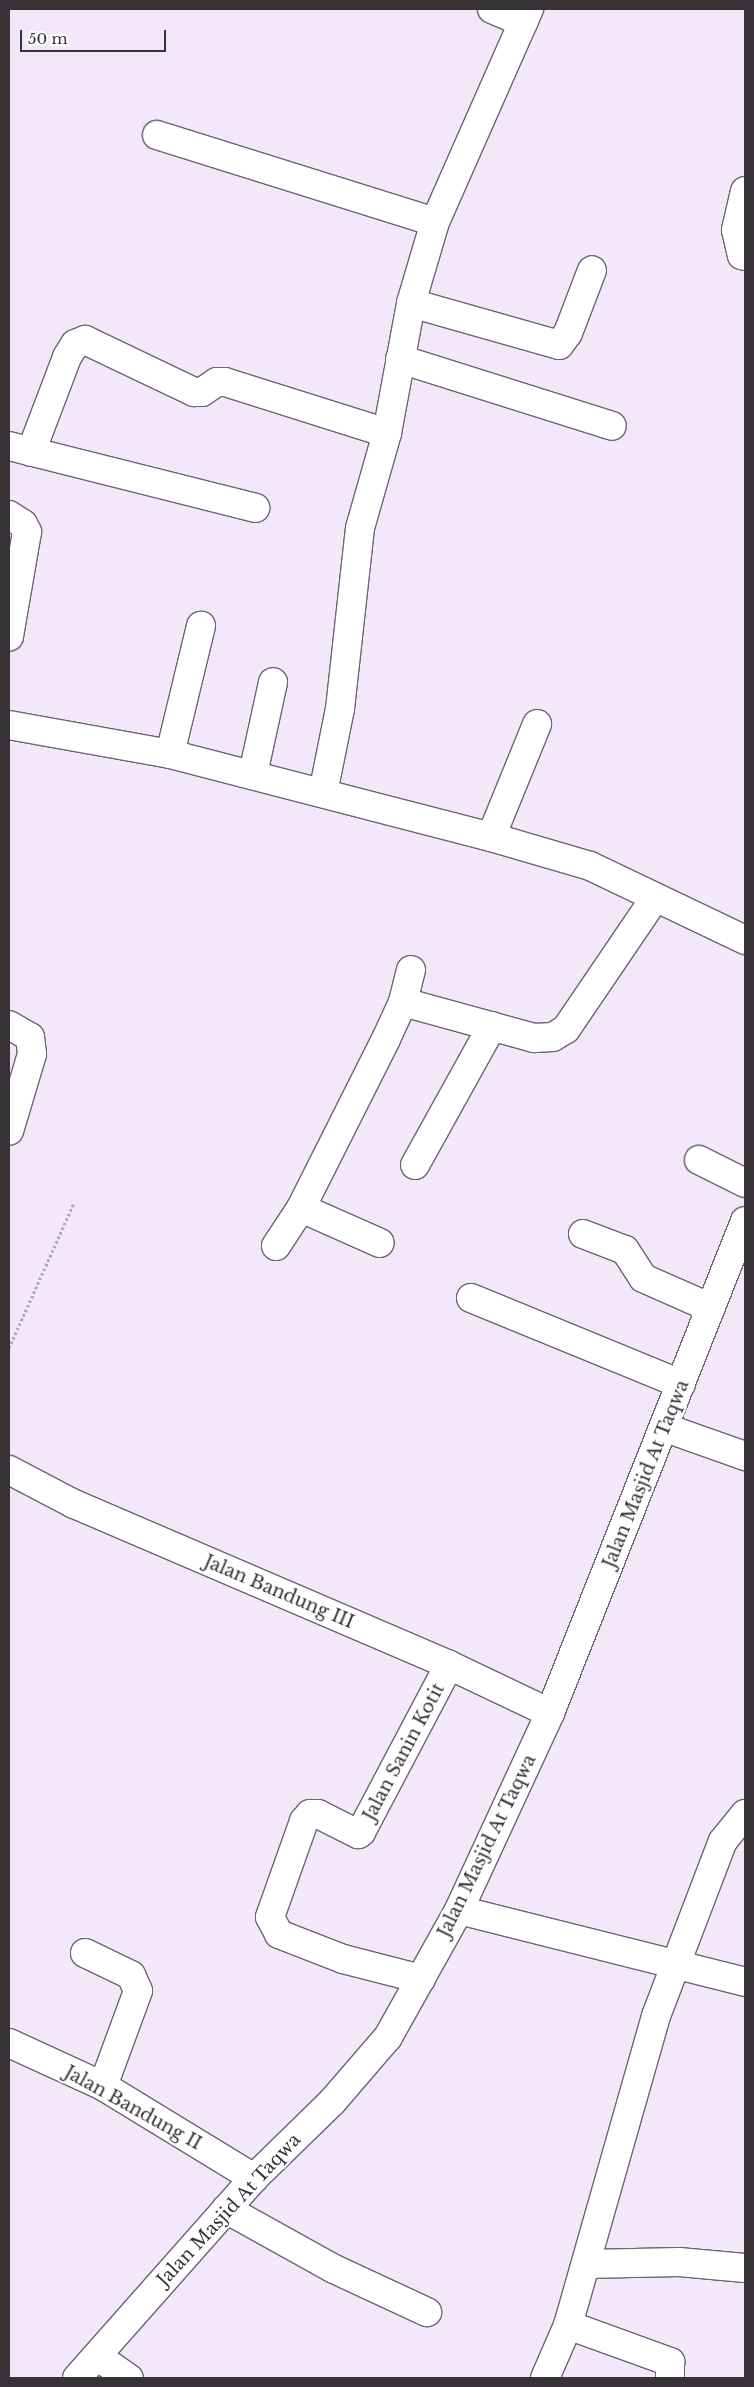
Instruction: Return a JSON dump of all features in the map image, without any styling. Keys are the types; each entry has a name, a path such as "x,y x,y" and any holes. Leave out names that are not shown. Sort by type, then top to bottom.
{"street":[{"path":"322,794 340,709 360,528 387,433 411,303 435,222 526,15 492,9"},
{"path":"157,135 435,222"},
{"path":"745,191 736,230 742,255 745,256"},
{"path":"411,303 560,345 568,333 592,270"},
{"path":"255,508 20,449 75,344 85,340 194,392 202,392 217,382 225,382 387,433"},
{"path":"400,359 612,426"},
{"path":"9,515 23,524 27,532 9,636"},
{"path":"170,754 201,626"},
{"path":"253,774 273,682"},
{"path":"491,837 537,724"},
{"path":"9,725 170,754 491,837 590,866 745,940"},
{"path":"403,1002 534,1038 553,1037 566,1029 655,898"},
{"path":"276,1246 301,1208 403,1002 411,970"},
{"path":"9,1025 30,1037 32,1054 9,1131"},
{"path":"415,1165 492,1026"},
{"path":"699,1160 745,1183"},
{"path":"301,1208 380,1243"},
{"name":"Jalan Masjid At Taqwa","path":"78,2378 254,2178 332,2102 388,2037 459,1910 550,1713 666,1428 681,1384 745,1221"},
{"path":"583,1234 627,1252 643,1278 711,1308"},
{"path":"471,1298 681,1384"},
{"path":"666,1428 745,1456"},
{"name":"Jalan Bandung III","path":"9,1470 74,1504 449,1665 550,1713"},
{"name":"Jalan Sanin Kotit","path":"421,1979 343,1958 279,1934 270,1917 304,1821 310,1814 318,1814 358,1834 361,1832 449,1665"},
{"path":"545,2378 568,2325 587,2264 638,2076 676,1963 724,1842 745,1814"},
{"path":"459,1910 676,1963 745,1982"},
{"path":"85,1953 131,1975 138,1991 138,1998 103,2086"},
{"name":"Jalan Bandung II","path":"9,2043 103,2086 254,2178"},
{"path":"226,2209 332,2268 427,2312"},
{"path":"587,2264 679,2262 745,2268"},
{"path":"568,2325 670,2362 670,2378"},
{"path":"97,2356 129,2378"}],"path":[{"path":"9,1348 74,1203"}]}
